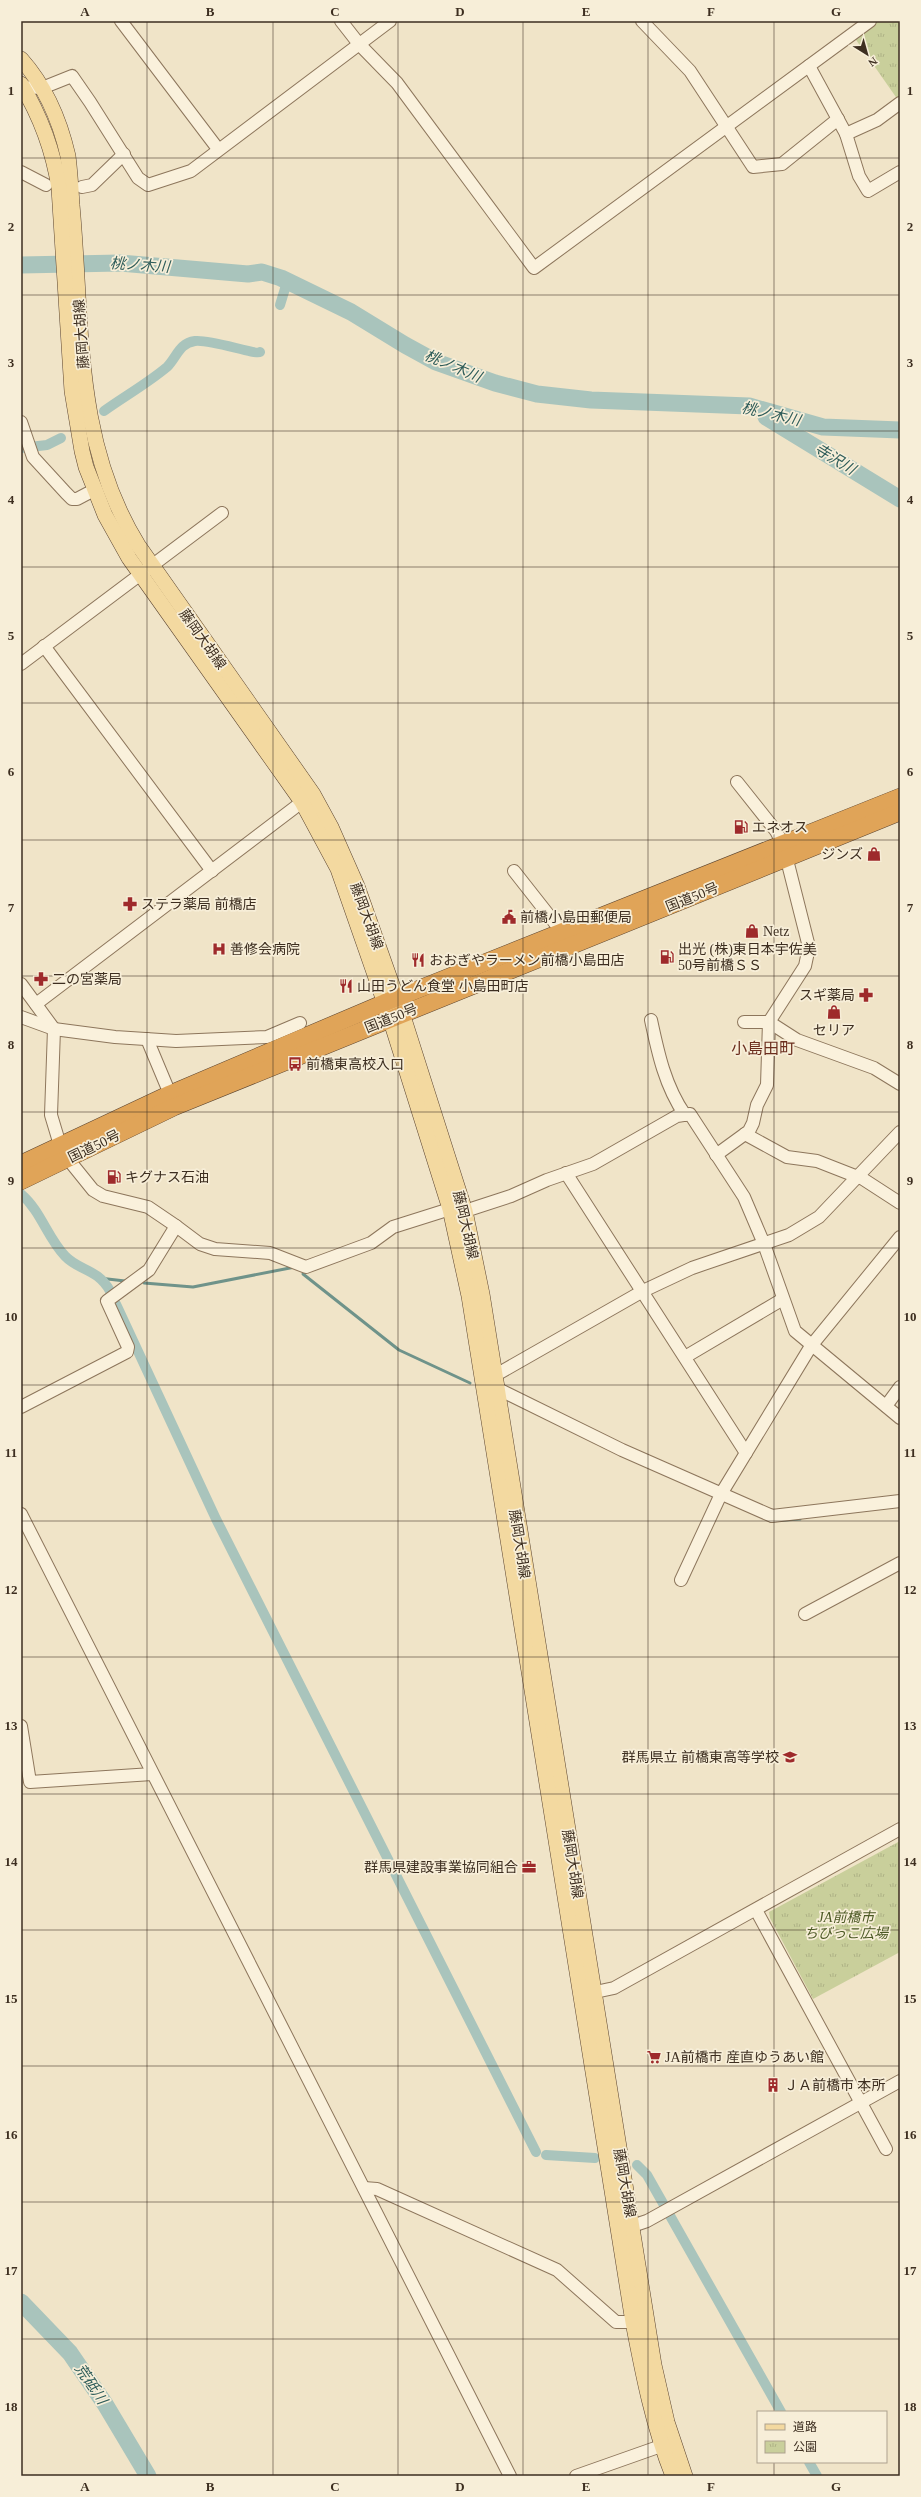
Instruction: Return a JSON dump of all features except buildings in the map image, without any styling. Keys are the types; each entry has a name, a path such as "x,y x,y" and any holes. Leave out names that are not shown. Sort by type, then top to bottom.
{"highway":[{"name":"国道50号","path":"21,1181 64,1152 170,1094 393,1008 785,851 900,797"},
{"name":"国道50号","path":"21,1164 64,1152 174,1107 562,932 785,851 900,812"}],"main road":[{"name":"藤岡大胡線","path":"21,60 42,88 56,116 65,144 70,170 67,215 74,335 76,421 86,467 94,490 115,534 146,570 313,794 331,827 358,886 393,1008 458,1210 495,1382 587,1994 633,2322 648,2398 661,2446 673,2476"},
{"name":"藤岡大胡線","path":"22,86 34,105 48,136 59,188 67,215"},
{"name":"藤岡大胡線","path":"74,335 88,415 98,459 117,509 146,570 302,802 338,869 393,1008"},
{"name":"藤岡大胡線","path":"458,1210 469,1296 587,1994 632,2226 660,2395 672,2442 685,2476"}],"street":[{"path":"121,21 218,149"},
{"path":"342,21 359,44 397,83 534,268 870,21"},
{"path":"22,86 42,88 72,76 124,154 138,178 148,185 190,171 390,21"},
{"path":"642,21 690,71 729,126 753,167 782,164 838,119"},
{"path":"809,66 846,134 860,176 868,191 900,172"},
{"path":"846,134 877,120 900,103"},
{"path":"82,187 92,185 124,154"},
{"path":"21,172 46,185"},
{"path":"21,422 26,453 72,499 79,498 94,490"},
{"path":"21,664 222,513"},
{"path":"44,646 212,871"},
{"path":"716,1155 745,1134 754,1123 757,1105 767,1085 769,1022 806,966 809,947 785,851 776,831 737,782"},
{"path":"36,1004 302,802"},
{"path":"514,871 562,932"},
{"path":"21,984 54,1029 51,1115 64,1152 93,1190 103,1196 148,1207 200,1244 215,1249 270,1253 306,1267 371,1243 393,1227 511,1196 593,1164 677,1116 690,1114 744,1197 764,1244 795,1331 811,1346 900,1418"},
{"path":"21,1017 54,1029 176,1041 267,1036 300,1023"},
{"path":"651,1020 660,1064 676,1102 685,1115"},
{"path":"744,1022 769,1022 797,1040 874,1068 900,1084"},
{"path":"147,1039 170,1094"},
{"path":"495,1382 643,1291 692,1268 731,1253 789,1235 819,1217 900,1132"},
{"path":"745,1134 787,1157 817,1161 857,1178 863,1179 900,1203"},
{"path":"566,1174 643,1291 746,1453"},
{"path":"21,1407 127,1352 128,1347 107,1301 149,1270 176,1226"},
{"path":"680,1580 721,1494 811,1346 900,1237"},
{"path":"685,1357 783,1298"},
{"path":"495,1382 622,1450 772,1516 900,1501"},
{"path":"886,1406 900,1387"},
{"path":"21,1514 510,2476"},
{"path":"805,1614 900,1563"},
{"path":"21,1726 30,1782 152,1774"},
{"path":"587,1994 614,1988 900,1829"},
{"path":"756,1910 886,2149"},
{"path":"632,2226 647,2221 900,2080"},
{"path":"364,2188 390,2195 557,2270 616,2322 633,2322"},
{"path":"576,2476 661,2446"}],"green space":[{"path":"877,21 900,21 900,99 898,100 854,37"},
{"name":"JA前橋市 ちびっこ広場","path":"900,1841 900,1952 813,1999 770,1918 769,1912"}],"waterway":[{"name":"桃ノ木川","path":"21,265 120,263 248,274 262,272 281,278 351,312 436,362 495,383 537,394 591,400 749,406 823,427 900,430"},
{"path":"280,305 287,282"},
{"path":"104,411 160,373 167,367 182,347 190,342 211,342 260,352"},
{"name":"寺沢川","path":"766,417 900,499"},
{"path":"21,448 47,445 61,438"},
{"path":"21,1194 34,1208 53,1241 65,1256 76,1265 94,1274 110,1291"},
{"path":"144,1283 193,1287 295,1267"},
{"path":"303,1274 399,1350 470,1383"},
{"path":"99,1278 125,1281"},
{"path":"116,1304 216,1519 536,2152"},
{"path":"770,1521 800,1519"},
{"path":"546,2155 595,2158"},
{"path":"637,2165 647,2175 780,2411"},
{"name":"荒砥川","path":"21,2302 70,2353 105,2404 148,2476"},
{"path":"810,2463 817,2476"}],"place":[{"name":"エネオス","path":"741,827"},
{"name":"ジンズ","path":"874,854"},
{"name":"ステラ薬局 前橋店","path":"130,904"},
{"name":"前橋小島田郵便局","path":"509,917"},
{"name":"Netz","path":"752,931"},
{"name":"善修会病院","path":"219,949"},
{"name":"出光 (株)東日本宇佐美 50号前橋ＳＳ","path":"667,957"},
{"name":"おおぎやラーメン前橋小島田店","path":"418,960"},
{"name":"二の宮薬局","path":"41,979"},
{"name":"山田うどん食堂 小島田町店","path":"346,986"},
{"name":"スギ薬局","path":"866,995"},
{"name":"セリア","path":"834,1012"},
{"name":"前橋東高校入口","path":"295,1064"},
{"name":"キグナス石油","path":"114,1177"},
{"name":"群馬県立 前橋東高等学校","path":"790,1757"},
{"name":"群馬県建設事業協同組合","path":"529,1867"},
{"name":"JA前橋市 産直ゆうあい館","path":"654,2057"},
{"name":"ＪＡ前橋市 本所","path":"773,2085"}],"district":[{"name":"小島田町","path":"763,1048"}]}
